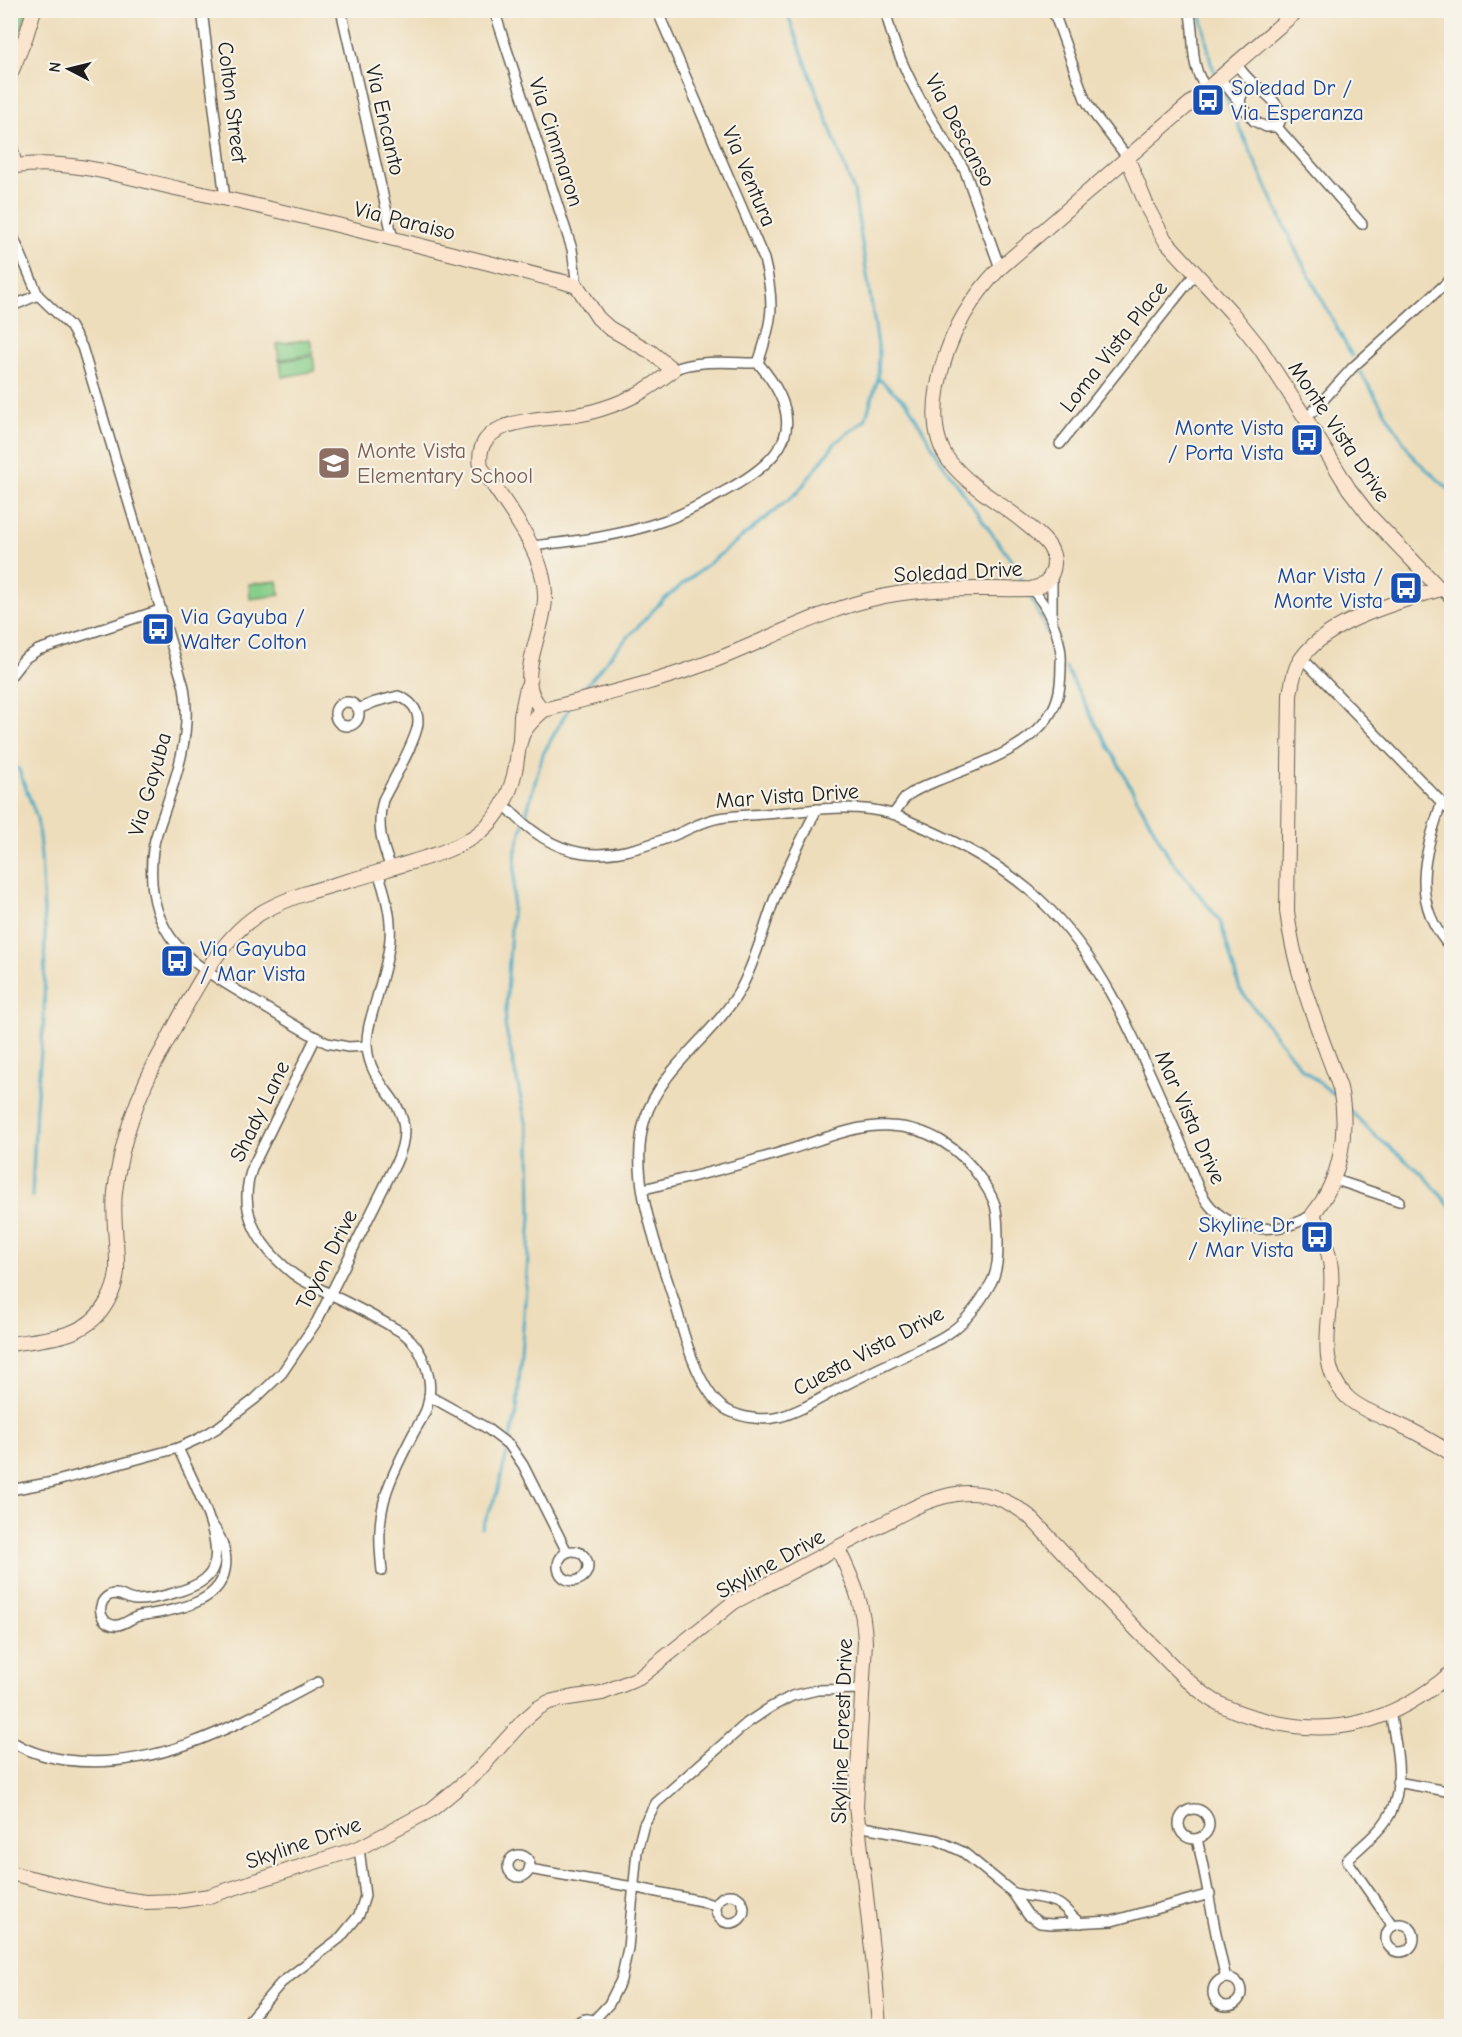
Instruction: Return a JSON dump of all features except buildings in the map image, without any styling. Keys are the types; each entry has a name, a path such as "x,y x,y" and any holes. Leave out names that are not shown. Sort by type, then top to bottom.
{"street":[{"path":"10,75 34,10"},
{"name":"Colton Street","path":"202,10 225,199"},
{"name":"Via Encanto","path":"341,10 393,238"},
{"name":"Via Cimmaron","path":"494,10 572,249 577,286"},
{"name":"Via Ventura","path":"657,10 764,259 772,294 772,311 768,334 758,363"},
{"name":"Via Descanso","path":"886,10 896,45 918,92 939,132 965,171 1000,268"},
{"path":"1053,10 1085,99 1127,157"},
{"path":"1189,10 1196,70 1201,81 1208,88"},
{"name":"Soledad Drive","path":"544,710 614,694 702,665 831,613 885,596 946,589 1031,589 1043,585 1052,574 1054,564 1054,554 1050,547 1027,525 975,486 951,463 939,443 936,411 939,382 950,346 969,306 1000,268 1298,10"},
{"path":"1236,64 1268,93 1277,107 1281,121 1277,127"},
{"path":"1220,78 1248,115 1259,125 1277,127 1362,224"},
{"path":"1240,105 1241,95 1245,90 1254,86 1260,88"},
{"path":"10,146 13,166"},
{"name":"Monte Vista Drive","path":"1127,157 1156,226 1171,247 1245,328 1306,418 1349,489 1369,515 1446,589 1452,600"},
{"name":"Via Paraiso","path":"13,166 38,163 66,165 393,238 577,286"},
{"name":"Via Gayuba","path":"10,229 38,295 70,326 82,347 186,697 185,746 153,846 151,868 153,891 159,914 171,939 187,957 207,972 327,1043 340,1046 367,1046"},
{"name":"Loma Vista Place","path":"1060,444 1196,274"},
{"path":"1306,418 1372,348 1452,278"},
{"path":"577,286 598,318 609,328 651,352 673,370"},
{"path":"10,307 38,295"},
{"path":"10,1344 50,1340 79,1330 103,1310 115,1285 117,1271 115,1195 122,1146 128,1126 143,1084 207,972 229,940 265,910 302,895 423,859 462,843 488,825 504,804 512,783 520,741 521,716 545,603 543,576 532,546 482,467 483,443 499,428 589,413 628,400 643,393 681,366 758,363 778,391 787,420 787,432 783,442 772,459 761,469 690,510 663,521 603,537 532,546"},
{"path":"1052,574 1052,624"},
{"path":"893,814 907,797 921,788 1004,754 1038,728 1050,713 1057,700 1060,683 1061,650 1039,597 1031,589"},
{"path":"1446,589 1365,614 1322,638 1302,658 1293,677 1290,695 1287,911 1300,977 1340,1088 1342,1101 1342,1143 1333,1179 1327,1195 1313,1214 1329,1255 1331,1269 1332,1286 1326,1347 1328,1362 1333,1375 1347,1397 1452,1454"},
{"path":"10,677 24,659 38,650 160,610"},
{"path":"1302,658 1452,813"},
{"path":"520,741 525,731 544,710 532,698 528,682"},
{"name":"Toyon Drive","path":"10,1490 53,1482 178,1448 200,1438 239,1412 282,1373 317,1321 396,1163 404,1143 402,1116 378,1079 367,1046 370,1022 389,956 391,940 380,810 416,732 418,716 411,703 398,696 358,709"},
{"name":"Mar Vista Drive","path":"504,804 523,825 543,839 568,851 589,854 631,849 675,835 699,823 720,818 817,809 865,809 893,814 973,850 1011,875 1052,910 1070,931 1109,990 1186,1152 1199,1190 1213,1209 1236,1222 1265,1229 1299,1222 1313,1214"},
{"path":"1441,804 1426,848 1422,880 1429,915 1452,949"},
{"name":"Cuesta Vista Drive","path":"644,1189 785,1151 843,1132 872,1127 905,1128 937,1138 952,1147 975,1171 995,1205 998,1228 996,1269 989,1287 968,1316 949,1334 781,1416 760,1419 739,1415 723,1408 716,1401 699,1372 682,1328 657,1247 644,1189 640,1146 645,1120 649,1109 669,1077 712,1028 740,990 776,895 817,809"},
{"name":"Shady Lane","path":"316,1037 253,1166 248,1178 246,1203 251,1223 276,1259 295,1276 393,1327 413,1341 424,1360 429,1396 424,1414 402,1456 383,1504 379,1536 382,1571"},
{"path":"1333,1179 1399,1201"},
{"path":"429,1396 495,1434 510,1446 523,1465 567,1552"},
{"path":"178,1448 211,1523 222,1540 226,1561 222,1580 210,1595 193,1604 135,1617 118,1625 104,1620 101,1616 100,1605 111,1594 142,1599 186,1589 207,1578 215,1565 216,1557 211,1523"},
{"name":"Skyline Drive","path":"10,1874 105,1896 145,1902 177,1901 209,1896 359,1848 431,1810 477,1772 524,1720 538,1708 562,1699 602,1694 639,1678 734,1602 878,1526 935,1499 970,1493 994,1496 1017,1507 1030,1517 1112,1606 1204,1694 1239,1713 1277,1724 1306,1728 1336,1728 1390,1712 1437,1684 1452,1672"},
{"name":"Skyline Forest Drive","path":"838,1549 856,1587 862,1607 866,1642 856,1780 857,1826 879,2026"},
{"path":"10,1740 33,1753 58,1759 97,1762 129,1760 184,1746 215,1734 318,1682"},
{"path":"575,2026 584,2019 595,2024 609,2004 621,1980 628,1948 640,1836 656,1803 747,1723 771,1707 804,1692 863,1689"},
{"path":"1390,1712 1397,1748 1396,1794 1390,1814 1383,1824 1347,1860 1394,1926"},
{"path":"1397,1782 1452,1792"},
{"path":"857,1826 907,1833 952,1846 976,1860 1012,1892 1034,1920 1052,1924 1112,1922 1210,1894"},
{"path":"1197,1839 1226,1978"},
{"path":"244,2026 281,1983 340,1938 359,1915 365,1896 359,1848"},
{"path":"529,1869 633,1887 716,1906"},
{"path":"1012,1892 1045,1899 1060,1905 1080,1923"}],"green space":[{"path":"11,11 27,11 11,65"},
{"path":"310,339 313,354 279,360 277,344"},
{"path":"313,356 315,371 282,377 280,361"},
{"path":"278,581 280,595 250,599 249,584"}],"waterway":[{"path":"578,696 613,653 662,601 798,492 836,442 865,420 878,379 879,352 854,192 786,10"},
{"path":"1200,10 1211,63 1217,76"},
{"path":"1220,85 1295,249 1352,356"},
{"path":"1360,372 1414,458 1452,492"},
{"path":"879,379 907,403 946,469 1013,563 1024,586"},
{"path":"1029,594 1056,650"},
{"path":"1065,667 1168,855 1220,921 1240,990 1301,1068 1335,1095"},
{"path":"509,1443 517,1411 531,1217 530,1141 505,1025 516,850 543,754 569,708"},
{"path":"10,762 19,770 37,818 45,932 44,1020 36,1105 32,1197"},
{"path":"1348,1108 1372,1133 1425,1176 1452,1209"},
{"path":"482,1528 497,1493 508,1449"}],"place":[{"name":"Soledad Dr / Via Esperanza","path":"1208,100"},
{"name":"Monte Vista / Porta Vista","path":"1307,440"},
{"name":"Monte Vista Elementary School","path":"334,463"},
{"name":"Mar Vista / Monte Vista","path":"1406,588"},
{"name":"Via Gayuba / Walter Colton","path":"158,629"},
{"name":"Via Gayuba / Mar Vista","path":"177,961"},
{"name":"Skyline Dr / Mar Vista","path":"1317,1237"}]}
